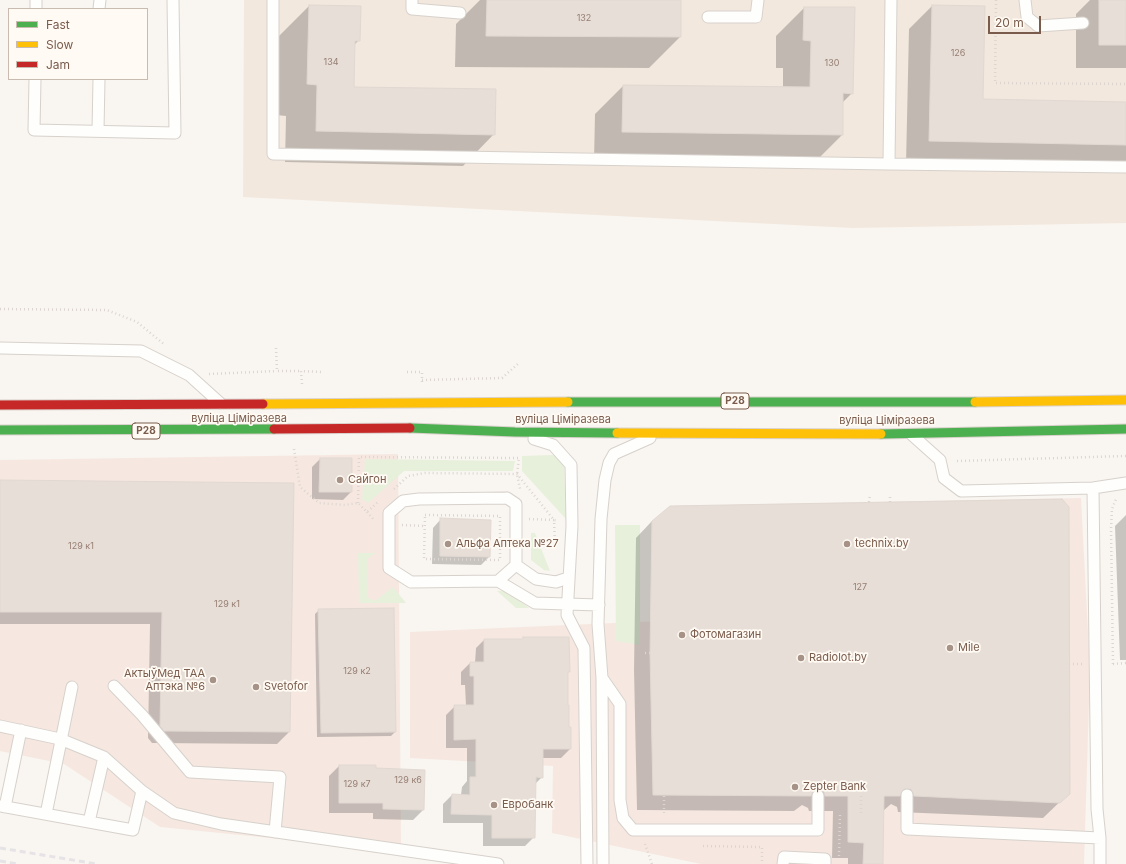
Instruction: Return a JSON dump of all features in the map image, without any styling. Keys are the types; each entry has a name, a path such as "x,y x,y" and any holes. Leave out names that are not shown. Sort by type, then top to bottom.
{"main road":[{"name":"вуліца Ціміразева","path":"0,405 858,400 995,402 1126,400"},
{"name":"вуліца Ціміразева","path":"0,430 146,431 403,428 515,432 910,434 1126,429"}],"lane":[{"path":"35,80 34,130 175,133 173,0"},
{"path":"273,0 273,154 1126,167"},
{"path":"412,0 412,9 460,12"},
{"path":"708,17 756,16 758,0"},
{"path":"889,164 891,0"},
{"path":"1025,0 1027,17 1038,26 1083,23"},
{"path":"98,131 99,80"},
{"path":"0,348 141,351 189,375 221,404"},
{"path":"515,432 553,445 571,465 572,526 567,615 584,648 587,864"},
{"path":"603,864 602,678 599,605 601,519 605,480 609,463 614,454 664,432"},
{"path":"910,434 940,460 944,478 961,491 1093,488 1126,483"},
{"path":"1093,488 1097,801 1100,838 1100,864"},
{"path":"498,581 516,565 516,504 507,498 419,499 403,501 389,513 390,568 411,582 498,581 535,603 599,605"},
{"path":"516,565 536,579 556,582 568,578"},
{"path":"602,678 620,704 620,800 623,818 633,830 818,830 818,796"},
{"path":"114,686 142,715 190,772 280,777 275,832"},
{"path":"46,814 60,739 72,687"},
{"path":"0,726 60,739 104,757 142,791 174,813 221,824 498,864"},
{"path":"20,730 2,807 133,830 142,791"},
{"path":"89,822 104,757"},
{"path":"907,796 907,829 1100,838"},
{"path":"783,864 784,857 825,858 825,864"}],"path":[{"path":"996,0 995,83 1126,84"},
{"path":"276,348 277,371 322,372"},
{"path":"422,380 502,378 519,363"},
{"path":"301,371 303,388"},
{"path":"407,372 422,372 422,389"},
{"path":"957,461 1126,456"},
{"path":"358,503 359,457 519,458 517,474"},
{"path":"869,502 870,495"},
{"path":"890,495 890,502"},
{"path":"1118,495 1112,509 1112,664 1126,663"},
{"path":"425,515 500,516 500,560 424,559 425,515"},
{"path":"645,653 650,653"},
{"path":"1069,664 1078,664"},
{"path":"664,795 664,813"},
{"path":"860,796 861,814"},
{"path":"839,857 840,814"},
{"path":"651,842 644,841 652,864"},
{"path":"701,846 762,847 762,864"}],"shaded area":[{"path":"244,0 1126,0 1126,223 853,228 243,197"},
{"path":"398,454 401,844 341,845 160,827 64,764 0,751 0,460"},
{"path":"1081,498 1090,670 1084,864 701,864 552,833 553,766 410,758 410,632 658,621 652,521 670,506"}],"green space":[{"path":"553,455 561,460 564,466 566,519 522,471 522,456"},
{"path":"365,459 515,461 513,471 404,471 368,503 362,499"},
{"path":"615,525 640,525 640,645 616,641"},
{"path":"531,533 535,533 550,571 544,570 531,560"},
{"path":"358,553 376,553 368,558 368,598 375,601 393,587 406,603 359,603"},
{"path":"497,591 507,591 529,608 516,608"}],"building":[{"path":"487,0 681,0 681,37 486,36"},
{"path":"1099,0 1126,0 1126,45 1099,45"},
{"path":"309,5 361,6 360,41 355,41 354,87 496,89 495,135 316,131 317,85 307,84"},
{"path":"932,5 985,6 983,99 1126,102 1126,145 929,141"},
{"path":"804,7 855,7 853,94 843,93 843,135 622,132 623,85 810,87 811,41 803,40"},
{"path":"320,458 352,458 352,492 319,492"},
{"path":"0,480 294,483 290,732 164,731 160,726 162,612 0,612"},
{"path":"1062,499 1069,507 1070,794 1060,803 914,796 911,789 904,789 900,796 884,796 883,864 863,864 864,843 848,842 848,796 825,796 824,792 818,789 814,790 811,796 653,795 650,653 652,521 670,506"},
{"path":"440,518 491,520 490,557 440,556"},
{"path":"394,608 396,732 321,733 318,609"},
{"path":"523,637 569,637 570,672 568,672 568,705 569,727 571,727 571,749 543,749 543,778 536,777 535,838 492,838 492,815 451,814 452,794 470,795 470,777 476,777 476,739 454,740 454,705 474,705 474,676 470,676 470,662 484,662 484,639 523,639"},
{"path":"339,765 376,765 376,768 425,770 424,810 383,809 383,803 339,803"}],"railway":[{"path":"0,848 97,864"},
{"path":"0,861 17,864"}],"traffic: fast":[{"path":"568,402 975,402"},
{"path":"410,428 515,432 617,433"},
{"path":"0,430 274,429"},
{"path":"881,434 1126,429"}],"traffic: slow":[{"path":"975,402 1126,400"},
{"path":"263,404 568,402"},
{"path":"617,433 881,434"}],"traffic: jam":[{"path":"0,405 263,404"},
{"path":"274,429 410,428"}],"place":[{"name":"Сайгон","path":"340,480"},
{"name":"Альфа Аптека №27","path":"448,544"},
{"name":"technix.by","path":"847,544"},
{"name":"Фотомагазин","path":"682,635"},
{"name":"Mile","path":"950,648"},
{"name":"Radiolot.by","path":"801,658"},
{"name":"АктыўМед ТАА Аптэка №6","path":"213,680"},
{"name":"Svetofor","path":"256,687"},
{"name":"Zepter Bank","path":"795,787"},
{"name":"Евробанк","path":"494,805"}]}
